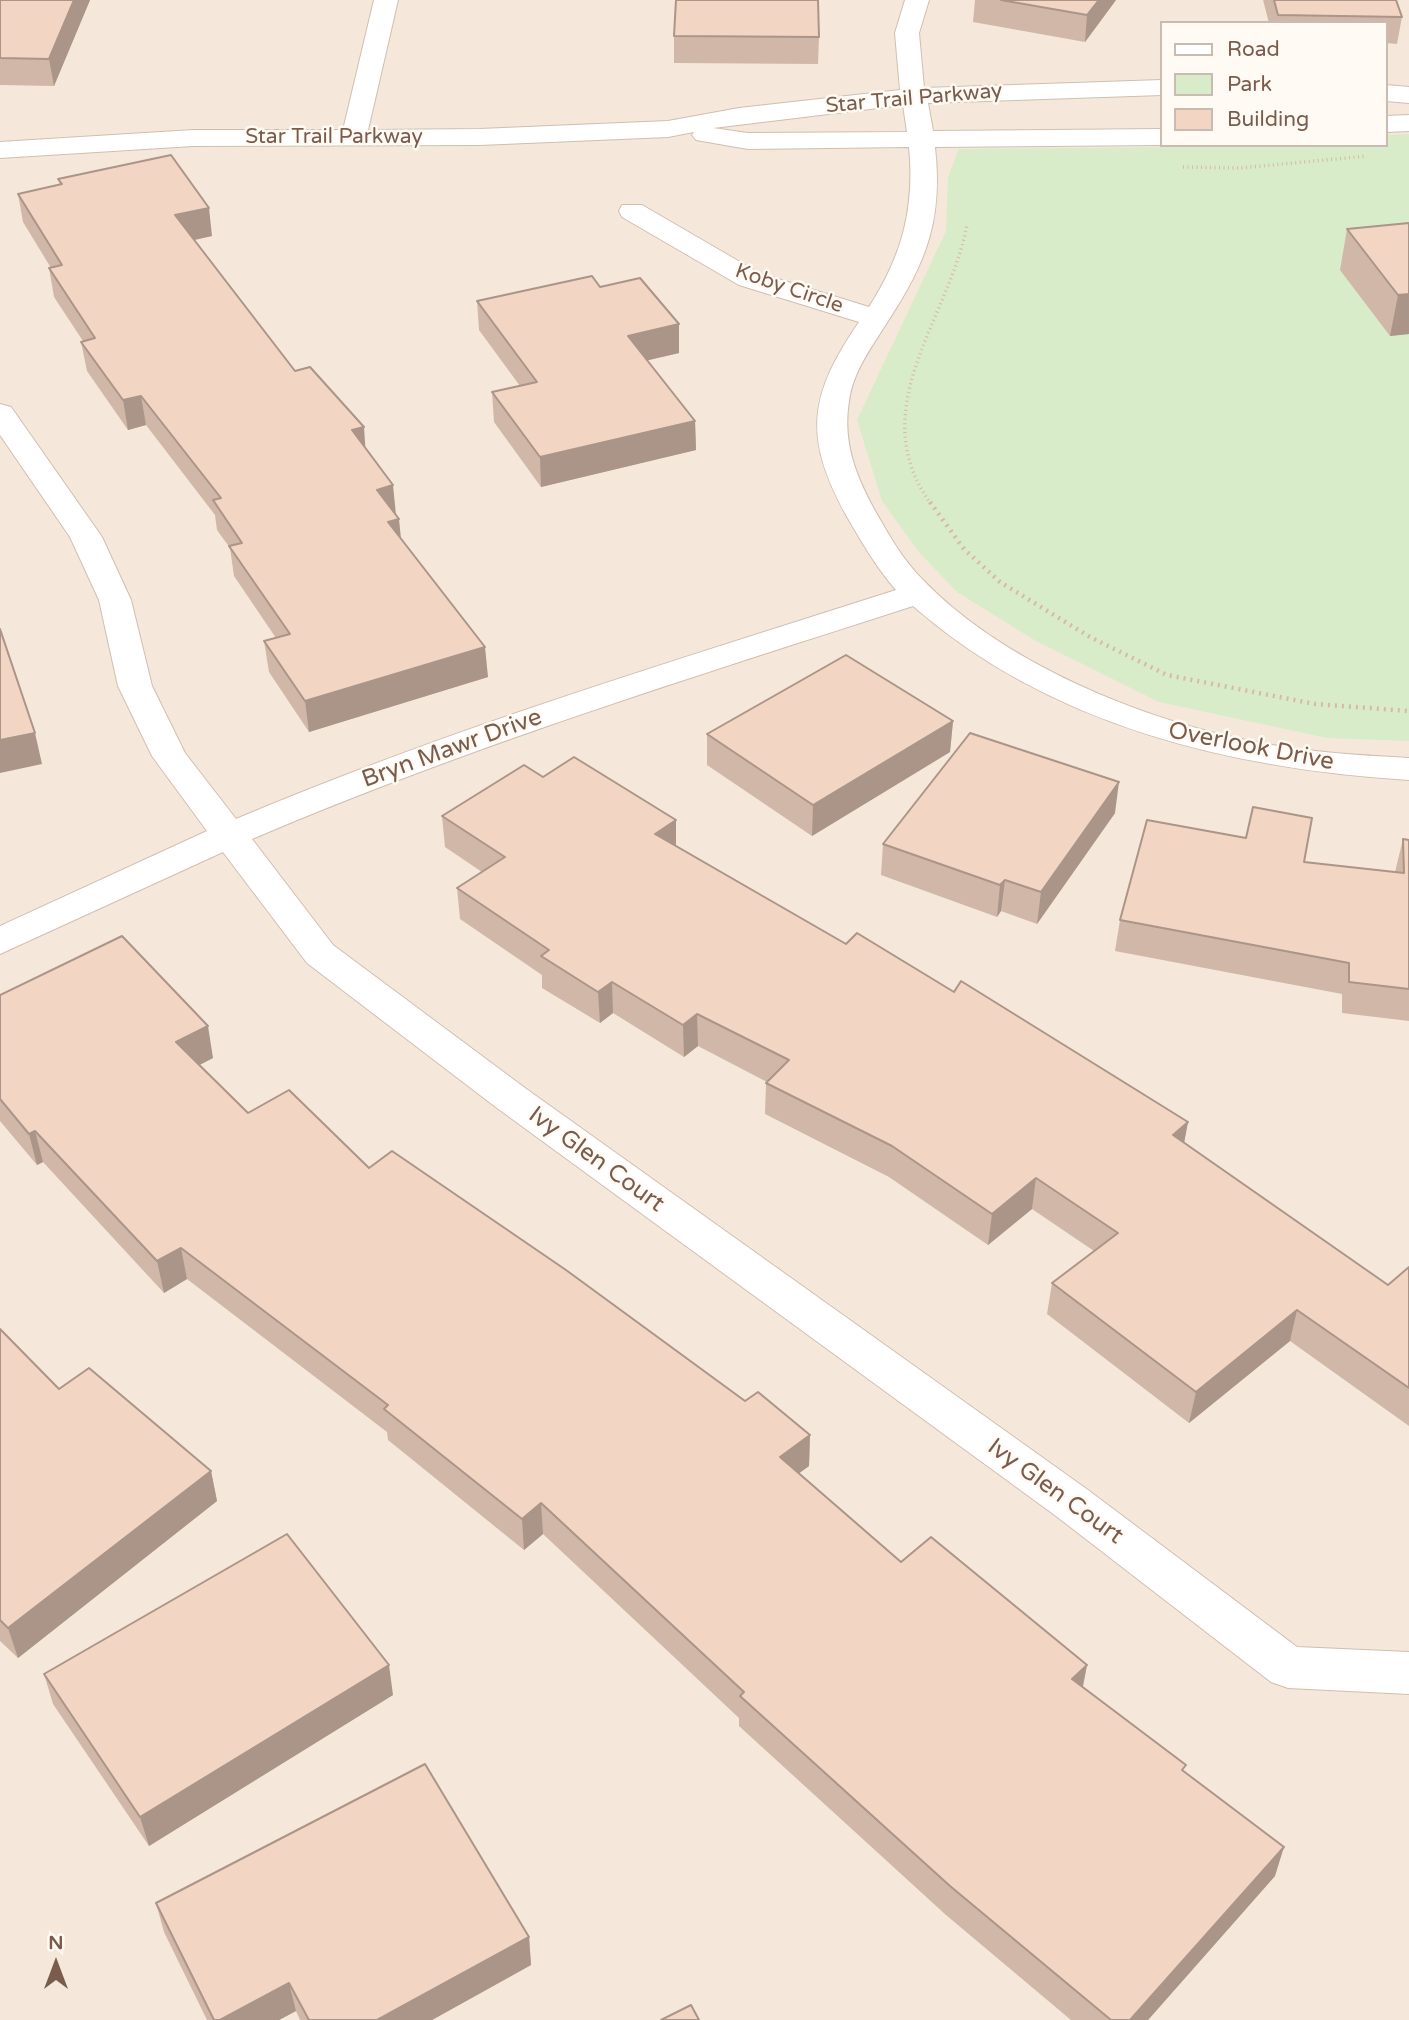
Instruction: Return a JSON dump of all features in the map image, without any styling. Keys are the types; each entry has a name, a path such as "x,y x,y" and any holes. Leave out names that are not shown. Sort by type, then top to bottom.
{"street":[{"path":"354,136 386,0"},
{"name":"Overlook Drive","path":"917,0 907,27 906,46 921,139 924,201 919,231 900,283 876,318 837,389 832,439 839,467 876,541 918,594 974,638 1085,700 1155,728 1251,752 1348,766 1409,769"},
{"name":"Star Trail Parkway","path":"0,150 193,138 552,135 668,129 739,116 914,96 1160,87"},
{"path":"1388,93 1409,96"},
{"path":"1388,124 1409,123"},
{"name":"Star Trail Parkway","path":"668,129 748,141 1160,137"},
{"name":"Koby Circle","path":"632,211 749,279 876,318"},
{"name":"Ivy Glen Court","path":"0,412 86,537 115,600 135,686 169,756 320,954 511,1098 1072,1503 1288,1667 1409,1673"},
{"name":"Bryn Mawr Drive","path":"0,941 100,892 324,796 535,717 918,594"}],"path":[{"path":"967,220 961,257 913,369 903,421 906,454 921,490 964,549 1000,582 1021,596 1090,637 1167,675 1315,704 1409,711"}],"shaded area":[{"path":"0,0 1409,0 1409,2020 0,2020"}],"green space":[{"path":"1409,134 1409,741 1327,738 1159,702 1036,641 957,592 918,551 882,501 857,420 946,231 948,177 959,149 1388,147 1388,135"}],"building":[{"path":"0,0 74,0 49,59 0,58"},
{"path":"676,0 818,0 819,37 674,36"},
{"path":"1001,0 1099,0 1087,15"},
{"path":"1274,0 1396,0 1402,17 1278,15"},
{"path":"171,155 209,208 175,215 295,371 310,367 364,427 352,430 393,485 377,490 399,519 388,522 485,647 305,701 264,641 290,634 229,546 242,543 213,500 221,498 141,396 123,400 81,342 95,338 49,268 62,265 18,194 62,184 58,179"},
{"path":"1409,223 1409,294 1398,295 1347,229"},
{"path":"592,276 600,287 640,278 679,324 628,336 695,421 540,457 492,392 537,382 477,301"},
{"path":"0,629 35,733 0,740"},
{"path":"846,655 953,721 813,805 707,734"},
{"path":"970,733 1119,782 1041,892 1005,880 1000,885 883,844"},
{"path":"574,757 676,820 655,834 846,944 857,933 954,992 961,981 1188,1122 1173,1135 1388,1285 1409,1267 1409,1388 1297,1310 1196,1392 1052,1283 1118,1233 1036,1178 992,1214 892,1146 766,1083 789,1060 697,1014 683,1025 612,982 598,992 541,956 549,950 457,888 505,857 442,816 524,765 543,777"},
{"path":"1253,807 1312,818 1304,862 1404,873 1403,839 1409,840 1409,989 1349,982 1349,963 1120,920 1147,820 1246,838"},
{"path":"122,936 208,1026 176,1042 248,1113 289,1090 369,1168 392,1151 566,1270 745,1401 758,1392 810,1435 780,1457 901,1562 931,1537 1087,1665 1072,1679 1186,1765 1182,1770 1284,1847 1130,2020 1111,2020 950,1886 740,1696 744,1692 541,1503 522,1519 384,1409 388,1405 181,1248 157,1261 35,1131 29,1134 0,1099 0,995"},
{"path":"0,1329 59,1389 89,1368 211,1471 8,1628 0,1620"},
{"path":"287,1534 389,1665 140,1817 44,1674"},
{"path":"425,1764 529,1937 377,2020 309,2020 289,1983 220,2020 214,2020 156,1903"},
{"path":"691,2005 699,2020 661,2020"}]}
